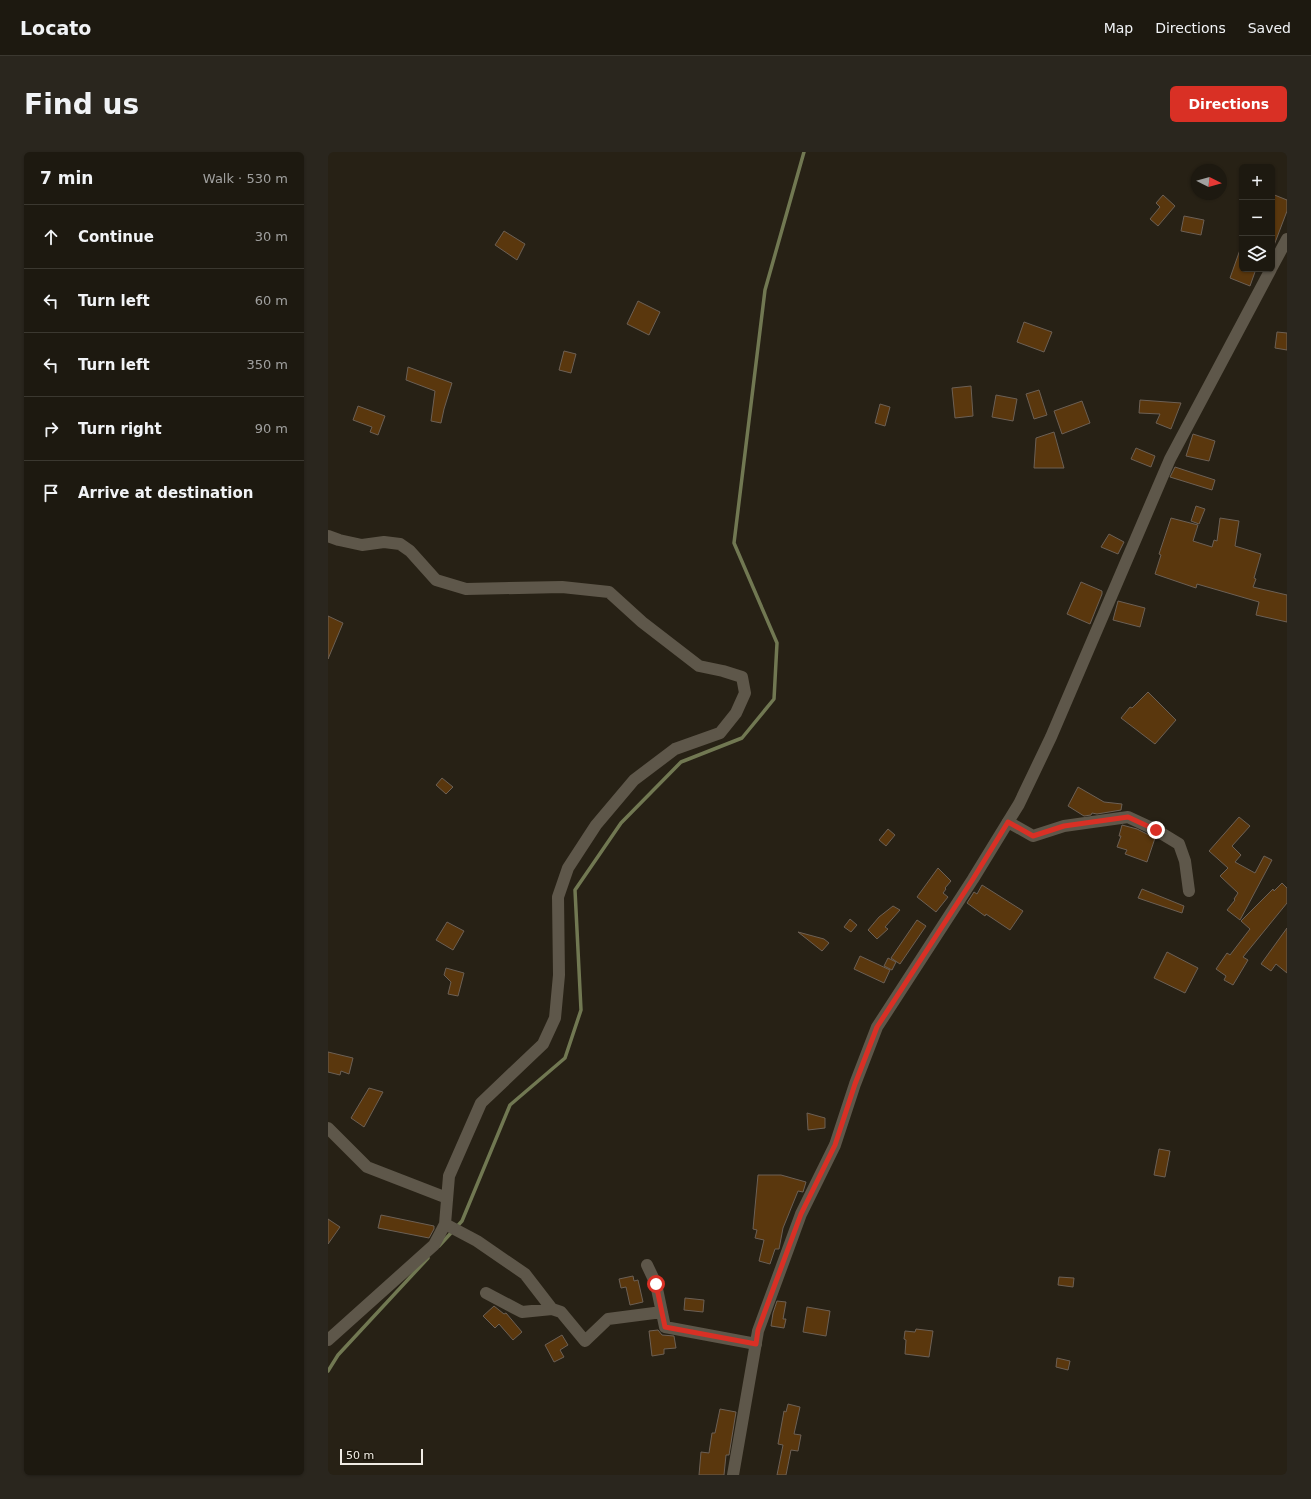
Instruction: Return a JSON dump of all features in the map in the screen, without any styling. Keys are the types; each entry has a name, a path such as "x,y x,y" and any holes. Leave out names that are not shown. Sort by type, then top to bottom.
{"street":[{"path":"1275,261 1287,239"},
{"path":"733,1475 758,1330 801,1214 835,1145 855,1084 877,1027 973,879 1019,804 1051,737 1170,459 1269,272"},
{"path":"328,536 362,545 384,542 400,544 410,551 436,580 466,590 562,587 609,592 642,622 698,666 723,671 742,678 745,693 736,713 720,733 674,749 634,780 596,825 568,868 558,897 559,975 555,1018 543,1044 482,1103 449,1176 447,1198 448,1226 434,1245 328,1340"},
{"path":"1008,822 1033,836 1064,826 1128,817 1156,830 1179,844 1185,861 1189,891"},
{"path":"328,1128 367,1168 447,1198"},
{"path":"448,1226 465,1234 525,1274 552,1309"},
{"path":"647,1265 656,1284 665,1327 756,1344"},
{"path":"486,1293 522,1312 552,1309 561,1312 585,1341 608,1319 662,1312"}],"building":[{"path":"1163,195 1175,206 1158,226 1150,219 1160,207 1156,203"},
{"path":"1275,195 1287,200 1287,211 1275,243"},
{"path":"1184,216 1204,220 1201,235 1181,231"},
{"path":"504,231 525,244 517,260 495,245"},
{"path":"1239,253 1239,272 1255,272 1250,286 1230,278"},
{"path":"638,301 660,312 649,335 627,324"},
{"path":"1024,322 1052,332 1044,352 1017,342"},
{"path":"1277,332 1287,333 1287,350 1275,348"},
{"path":"564,351 576,354 571,373 559,370"},
{"path":"408,367 452,383 441,423 431,421 435,391 406,380"},
{"path":"971,386 973,416 955,418 952,388"},
{"path":"1039,390 1047,415 1034,419 1026,394"},
{"path":"996,395 1017,399 1013,421 992,417"},
{"path":"1140,400 1181,403 1171,429 1156,423 1160,414 1139,413"},
{"path":"1082,401 1090,423 1062,434 1054,411"},
{"path":"880,404 890,407 885,426 875,423"},
{"path":"358,406 385,416 378,435 370,432 372,427 353,420"},
{"path":"1054,432 1064,468 1034,468 1036,438"},
{"path":"1193,434 1215,441 1209,461 1186,456"},
{"path":"1136,448 1155,456 1151,467 1131,459"},
{"path":"1175,467 1215,480 1212,490 1170,477"},
{"path":"1196,506 1205,509 1199,524 1191,521"},
{"path":"1171,518 1198,525 1193,541 1212,547 1214,540 1217,541 1220,518 1239,521 1235,546 1261,554 1253,587 1287,595 1287,622 1256,615 1259,602 1197,584 1196,588 1155,574 1161,555 1159,554"},
{"path":"1109,534 1124,542 1118,554 1101,547"},
{"path":"1081,582 1102,591 1090,624 1067,614"},
{"path":"1118,601 1145,608 1140,627 1113,620"},
{"path":"328,616 343,623 328,659"},
{"path":"1148,692 1176,720 1155,744 1121,718 1130,707 1132,708"},
{"path":"442,778 453,787 446,794 436,785"},
{"path":"1078,787 1104,802 1122,804 1121,810 1097,814 1092,813 1091,815 1084,816 1068,806"},
{"path":"1239,817 1250,826 1232,846 1241,855 1235,862 1255,873 1264,856 1272,860 1240,920 1227,910 1235,900 1234,899 1238,893 1220,876 1228,868 1209,851"},
{"path":"1122,825 1137,829 1155,838 1147,862 1125,854 1127,850 1117,847 1121,836 1119,836"},
{"path":"888,829 895,835 886,846 879,840"},
{"path":"938,868 951,881 943,893 948,897 936,912 917,897"},
{"path":"1282,883 1287,888 1287,903 1243,957 1248,960 1233,985 1224,980 1226,976 1216,969 1227,953 1230,955 1250,929 1241,921 1273,889 1274,891"},
{"path":"982,885 1023,911 1010,930 986,914 985,916 967,903 974,892 977,894"},
{"path":"1142,889 1184,906 1182,913 1138,898"},
{"path":"893,906 900,910 885,927 888,929 877,939 868,930 879,917"},
{"path":"850,919 857,925 851,932 844,927"},
{"path":"917,920 926,926 900,964 891,958"},
{"path":"447,922 464,931 453,950 436,940"},
{"path":"1287,928 1287,973 1276,964 1271,971 1261,964"},
{"path":"798,932 824,939 829,943 822,951"},
{"path":"1167,952 1198,968 1185,993 1154,978"},
{"path":"860,956 890,970 884,983 854,969"},
{"path":"888,958 896,962 892,970 884,966"},
{"path":"446,968 464,973 458,996 448,994 451,982 444,975"},
{"path":"328,1052 353,1058 349,1074 341,1071 340,1075 328,1072"},
{"path":"369,1088 383,1092 364,1127 351,1118"},
{"path":"807,1113 825,1118 825,1128 808,1130"},
{"path":"1159,1149 1170,1151 1165,1177 1154,1175"},
{"path":"758,1175 781,1175 806,1182 803,1192 798,1191 783,1228 779,1249 775,1249 770,1264 759,1261 764,1240 755,1238 757,1230 753,1229"},
{"path":"381,1215 434,1226 434,1229 429,1238 378,1228"},
{"path":"328,1219 340,1227 328,1244"},
{"path":"633,1276 634,1281 638,1280 643,1302 630,1305 626,1287 621,1288 619,1279"},
{"path":"1059,1277 1074,1278 1073,1287 1058,1285"},
{"path":"685,1298 704,1300 703,1312 684,1310"},
{"path":"777,1301 786,1302 783,1319 786,1319 784,1328 771,1326"},
{"path":"494,1306 504,1314 506,1313 522,1332 513,1340 499,1324 495,1328 483,1316"},
{"path":"807,1307 830,1311 826,1336 803,1332"},
{"path":"916,1329 933,1331 929,1357 905,1354 905,1331 915,1332"},
{"path":"658,1330 662,1335 674,1336 676,1348 664,1349 664,1354 652,1356 649,1331"},
{"path":"562,1335 568,1345 560,1350 564,1357 554,1362 545,1345"},
{"path":"1057,1358 1070,1361 1068,1370 1056,1367"},
{"path":"788,1404 800,1407 794,1434 801,1435 798,1451 791,1450 786,1475 777,1475 783,1445 778,1444 784,1411 786,1412"},
{"path":"720,1409 736,1412 729,1455 726,1455 724,1475 699,1475 701,1452 709,1453 712,1433 715,1433"}],"waterway":[{"path":"439,1246 462,1221 510,1105 565,1058 581,1010 575,890 621,823 681,762 742,738 774,699 777,643 734,543 765,290 804,152"},
{"path":"328,1371 338,1355 428,1258"}],"route":[{"path":"656,1284 665,1327 756,1344 758,1330 801,1214 835,1145 855,1084 877,1027 973,879 1008,822 1033,836 1064,826 1128,817 1156,830"}]}
